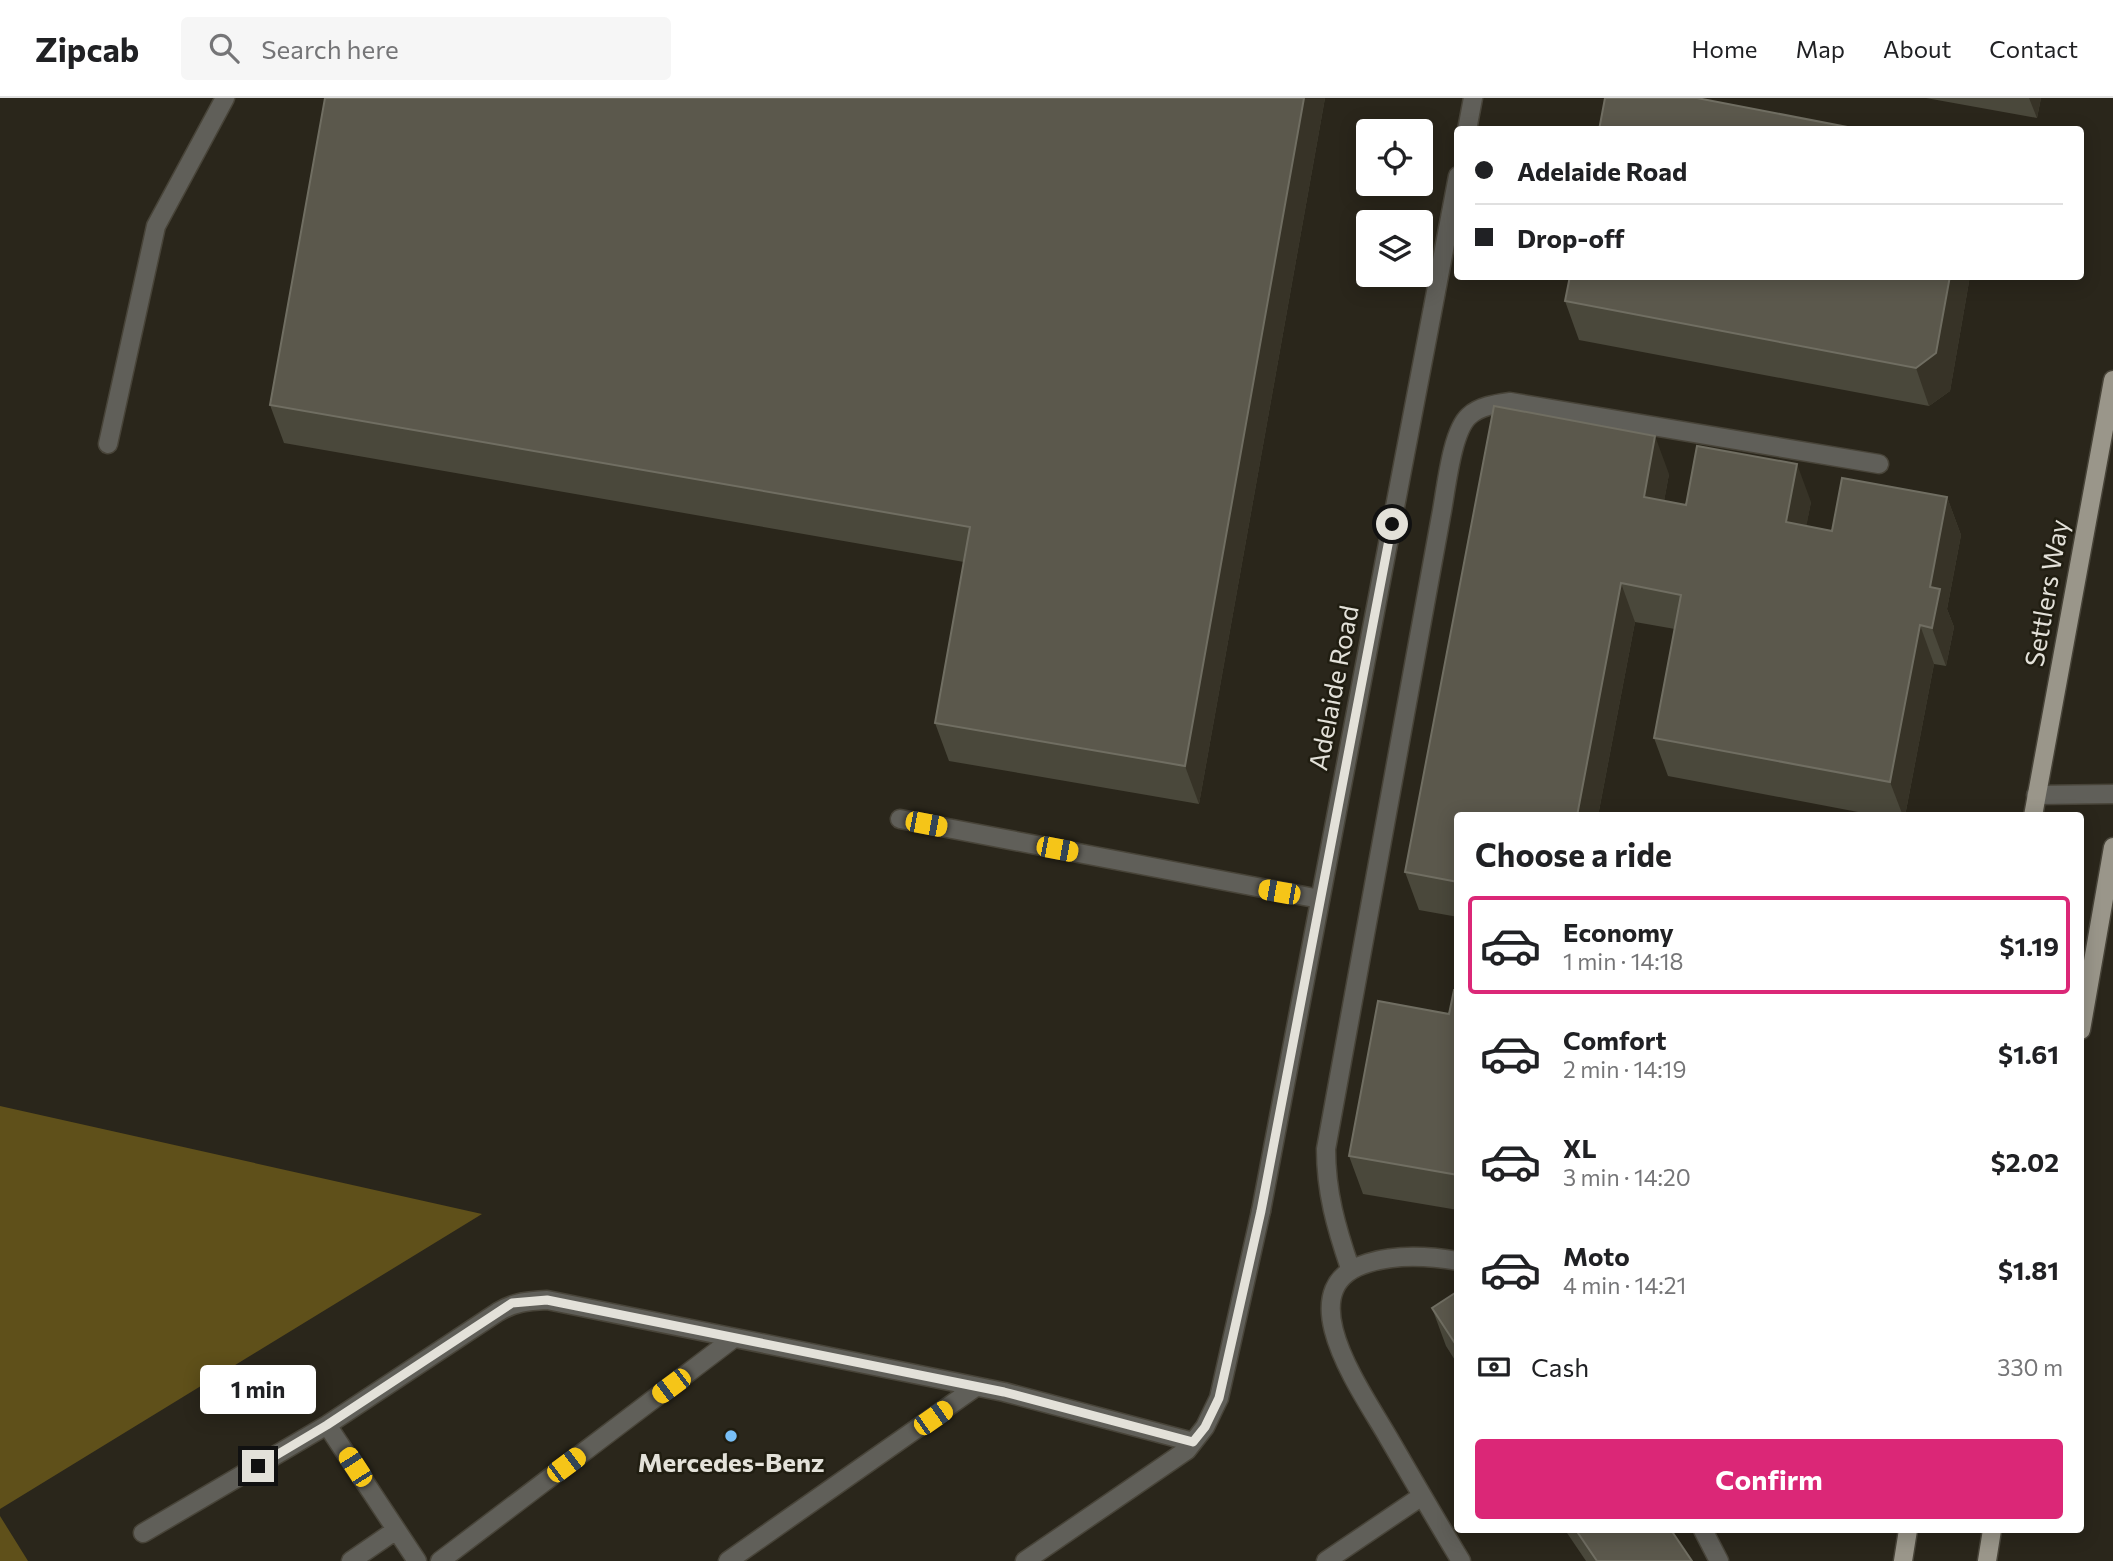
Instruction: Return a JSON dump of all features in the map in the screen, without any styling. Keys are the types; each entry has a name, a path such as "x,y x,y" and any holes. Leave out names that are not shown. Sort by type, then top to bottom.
{"main road":[{"name":"Settlers Way","path":"2034,812 2113,380"},
{"path":"2084,1013 2113,847"},
{"path":"1903,1561 1908,1533"},
{"path":"1987,1561 1992,1533"}],"street":[{"path":"108,444 156,226 225,98"},
{"path":"1467,126 1472,98"},
{"name":"Adelaide Road","path":"1025,1561 1187,1450 1205,1427 1219,1398 1261,1211 1454,197"},
{"path":"1350,1268 1326,1185 1326,1149 1441,516 1458,433 1467,417 1493,404 1510,402 1879,464"},
{"path":"2036,795 2113,794"},
{"path":"900,819 1320,899"},
{"path":"1454,1261 1407,1257 1350,1268 1335,1283 1331,1299 1332,1324 1345,1361 1461,1561"},
{"path":"143,1533 327,1425 512,1303 547,1300 976,1387 1193,1442"},
{"path":"440,1561 734,1338"},
{"path":"728,1561 976,1387"},
{"path":"327,1425 417,1561"},
{"path":"1326,1561 1422,1496"},
{"path":"351,1561 396,1530"},
{"path":"1705,1533 1720,1561"}],"shaded area":[{"path":"0,1106 482,1214 0,1509"},
{"path":"0,1516 28,1561 0,1561"}],"building":[{"path":"325,98 1304,98 1185,766 935,723 970,527 270,405"},
{"path":"1605,98 1697,98 1842,126 1600,126"},
{"path":"1569,280 1949,280 1936,353 1916,368 1565,301"},
{"path":"1494,406 1655,436 1644,497 1686,505 1697,446 1797,464 1786,522 1832,531 1842,478 1947,497 1930,587 1940,589 1932,628 1920,625 1890,782 1654,738 1681,595 1621,583 1578,812 1454,812 1454,881 1405,872"},
{"path":"1454,990 1454,1174 1349,1156 1378,1001 1449,1014"},
{"path":"1454,1294 1454,1342 1432,1308"},
{"path":"1578,1533 1673,1533 1692,1561 1597,1561"}],"place":[{"name":"Mercedes-Benz","path":"731,1436"}],"route":[{"path":"258,1466 327,1425 512,1303 547,1300 1004,1392 1193,1442 1205,1427 1219,1398 1261,1211 1392,524"}]}
